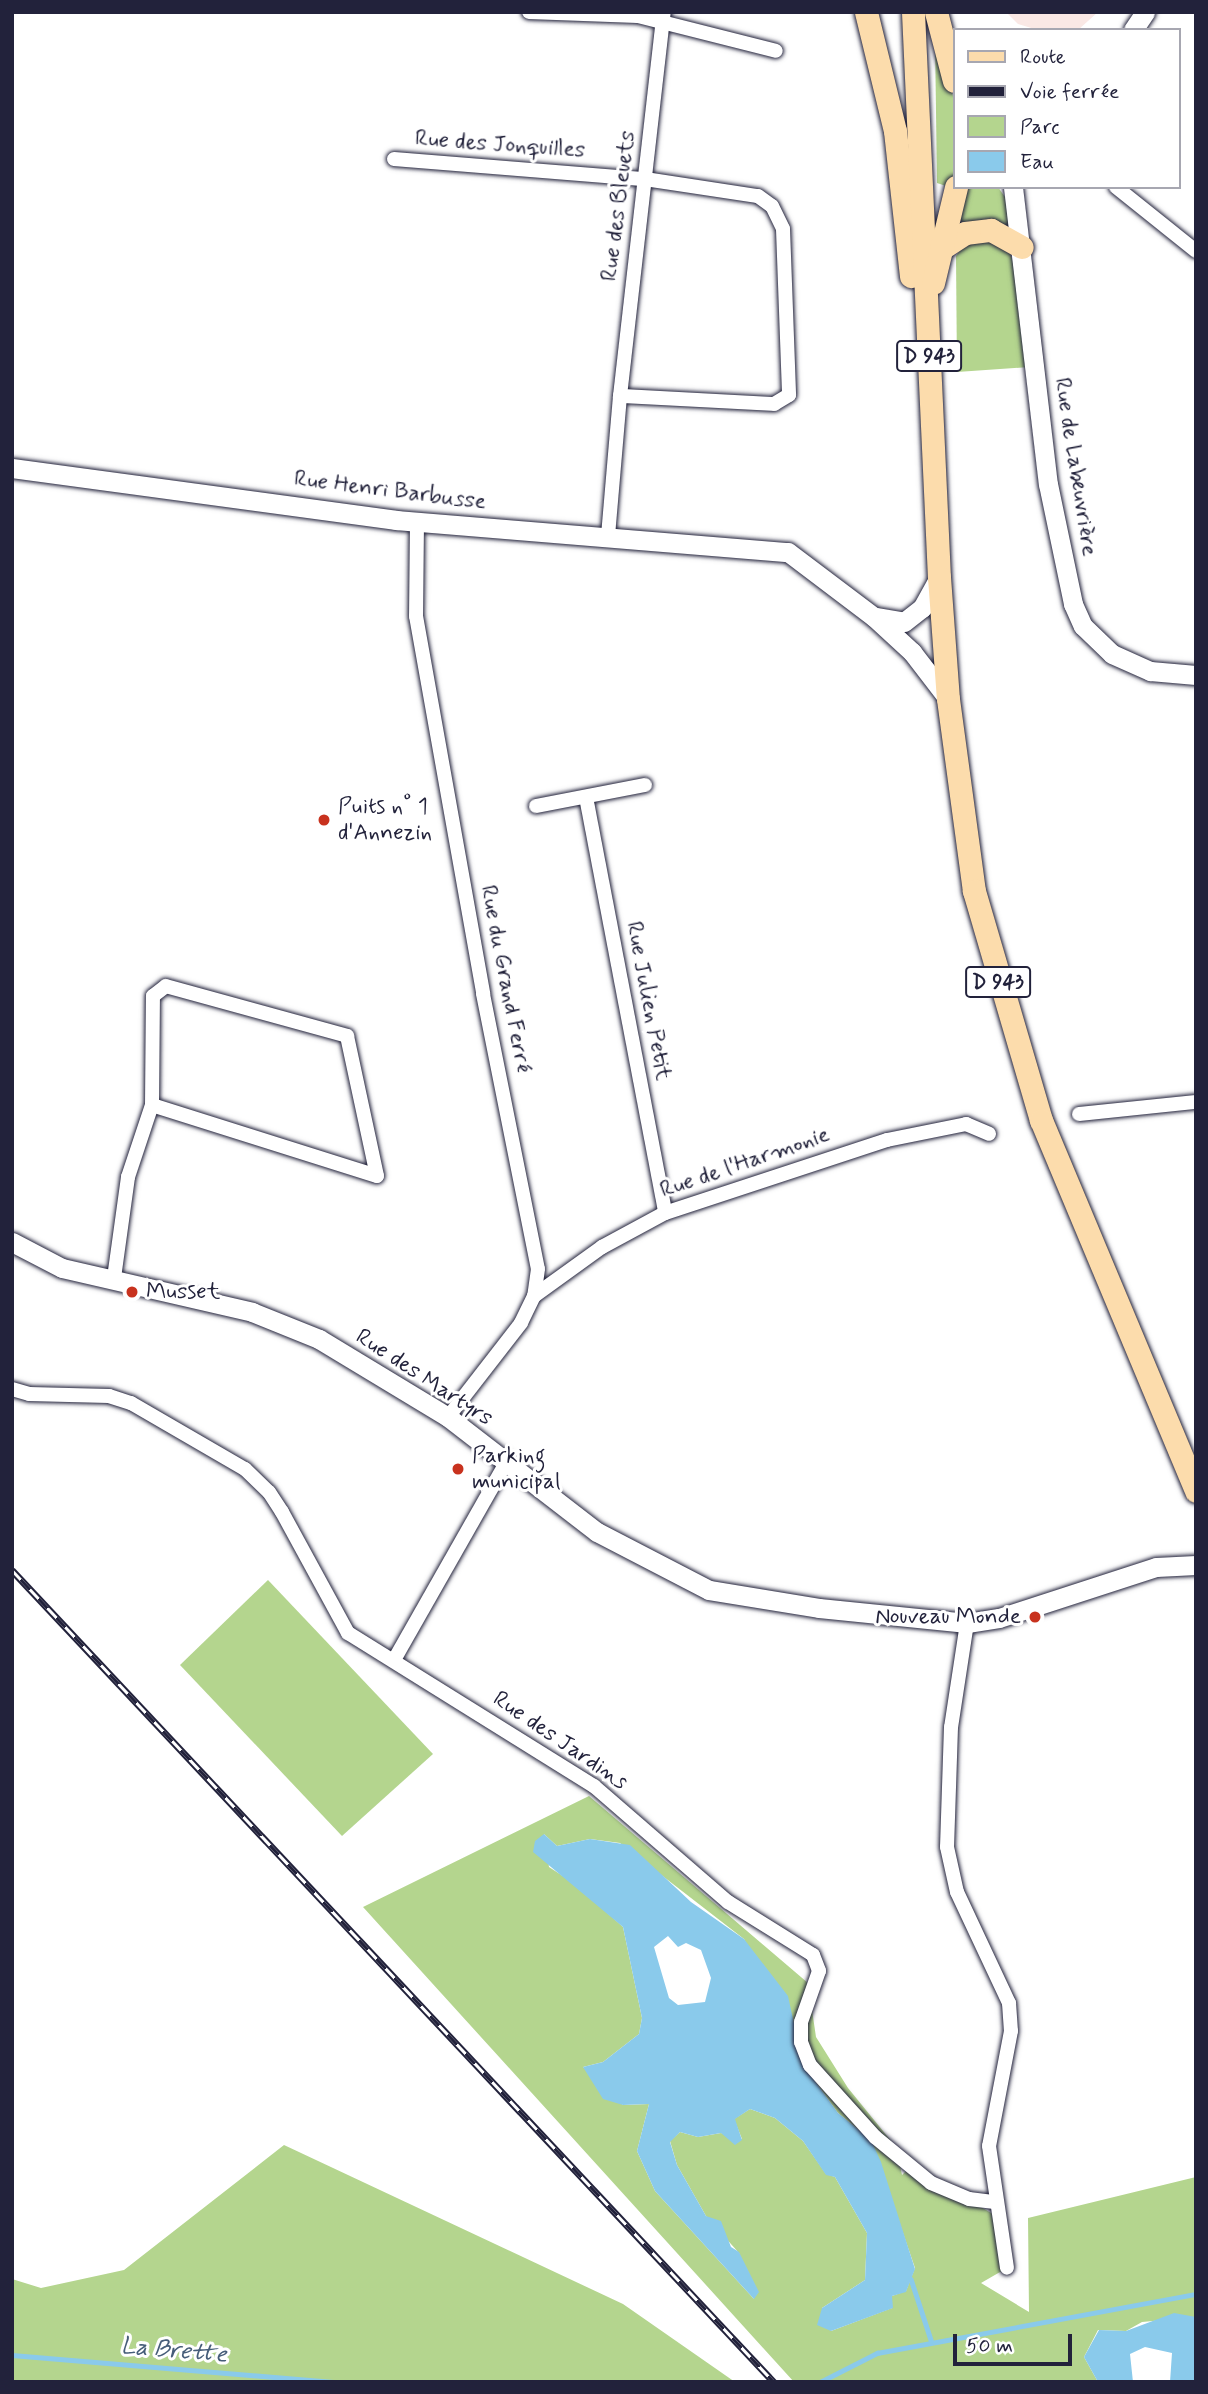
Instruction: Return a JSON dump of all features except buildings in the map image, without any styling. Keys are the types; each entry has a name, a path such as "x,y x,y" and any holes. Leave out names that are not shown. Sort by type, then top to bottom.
{"main road":[{"path":"866,12 895,131 913,289 927,310"},
{"name":"D 943","path":"913,12 947,699 974,891 1006,1012 1041,1120 1196,1491"},
{"path":"943,24 953,76"},
{"path":"927,310 956,189"},
{"path":"942,248 965,233 991,230 1022,247"}],"street":[{"path":"530,12 664,17 776,51"},
{"path":"1134,28 1145,12"},
{"name":"Rue des Bleuets","path":"608,536 620,396 664,17"},
{"name":"Rue des Jonquilles","path":"394,159 645,179 758,196 772,206 783,229 789,395 774,404 620,396"},
{"name":"Rue de Labeuvrière","path":"1013,189 1048,484 1073,604 1083,626 1112,654 1150,671 1196,676"},
{"path":"1118,189 1196,251"},
{"name":"Rue Henri Barbusse","path":"12,468 417,522 788,552 874,617 918,659 947,699"},
{"name":"Rue du Grand Ferré","path":"417,522 416,616 483,994 538,1269 534,1296 521,1323 447,1418"},
{"path":"874,617 904,622 922,608 939,577"},
{"path":"536,806 645,785"},
{"name":"Rue Julien Petit","path":"586,797 665,1213"},
{"path":"114,1278 128,1177 152,1105 153,996 166,986 347,1036 377,1176 152,1105"},
{"path":"1079,1114 1196,1102"},
{"name":"Rue de l'Harmonie","path":"534,1296 602,1247 665,1213 887,1140 966,1124 989,1134"},
{"name":"Rue des Martyrs","path":"12,1242 62,1268 114,1278 286,1324 447,1418 597,1532 709,1590 819,1608 967,1623 999,1618 1156,1567 1196,1564"},
{"name":"Rue des Jardins","path":"12,1389 29,1394 108,1396 131,1403 245,1469 276,1502 348,1633 594,1786 728,1902 813,1955 819,1971 801,2032 810,2065 874,2137 932,2183 969,2199 995,2202"},
{"path":"394,1660 506,1463"},
{"path":"967,1623 951,1727 947,1847 957,1892 1009,2003 1012,2031 989,2146 995,2202 1007,2269"}],"shaded area":[{"path":"1006,12 1098,12 1080,28 1031,28 1018,24"}],"green space":[{"path":"935,40 953,96 953,179 949,187 937,183"},
{"path":"961,189 999,189 1007,200 1012,236 951,233"},
{"path":"989,235 1006,246 1016,267 1029,367 957,372 956,256 969,238"},
{"path":"268,1580 433,1754 342,1836 180,1665"},
{"path":"589,1796 808,1983 816,2037 848,2088 896,2147 902,2175 911,2166 998,2217 1007,2268 981,2283 1029,2312 1028,2218 1196,2177 1196,2317 1142,2322 1126,2331 1098,2330 1084,2357 1098,2382 794,2382 363,1907","holes":["544,1834 557,1846 590,1839 620,1843 744,1939 803,2065 838,2113 871,2140 915,2268 906,2291 892,2296 892,2308 831,2331 822,2308 865,2280 867,2233 835,2177 826,2174 803,2141 775,2118 750,2109 734,2119 742,2139 721,2133 698,2137 680,2132 670,2141 677,2165 706,2216 739,2253 754,2299 655,2191 637,2151 649,2104 623,2105 583,2067 603,2062 639,2034 642,2018 623,1927 575,1884 549,1867"]},
{"path":"284,2145 623,2304 735,2382 12,2382 12,2279 41,2288 124,2270"}],"water":[{"path":"544,1834 557,1846 590,1839 630,1845 691,1902 744,1939 788,1996 803,2065 838,2113 871,2140 881,2162 915,2269 906,2292 892,2296 893,2308 831,2331 817,2325 822,2308 865,2280 867,2233 835,2177 826,2175 803,2141 775,2118 750,2109 735,2119 742,2140 735,2145 721,2133 698,2137 680,2132 670,2142 677,2165 706,2216 721,2221 731,2247 739,2252 759,2292 754,2299 655,2191 637,2151 649,2104 623,2105 603,2099 583,2067 603,2062 639,2034 642,2018 623,1927 533,1852 535,1841","holes":["668,1936 678,1947 686,1943 701,1950 711,1978 705,2002 678,2005 669,1998 654,1947"]},
{"path":"1174,2313 1196,2317 1196,2382 1170,2382 1172,2353 1145,2347 1130,2354 1133,2382 1098,2382 1084,2357 1099,2330 1126,2331"}],"waterway":[{"path":"911,2279 931,2340"},
{"name":"La Brette","path":"820,2382 877,2353 1196,2294"},
{"name":"La Brette","path":"12,2355 333,2382"}],"railway":[{"path":"12,1570 774,2382"}],"place":[{"name":"Puits n° 1 d'Annezin","path":"324,820"},
{"name":"Musset","path":"132,1292"},
{"name":"Parking municipal","path":"458,1469"},
{"name":"Nouveau Monde","path":"1035,1617"}]}
